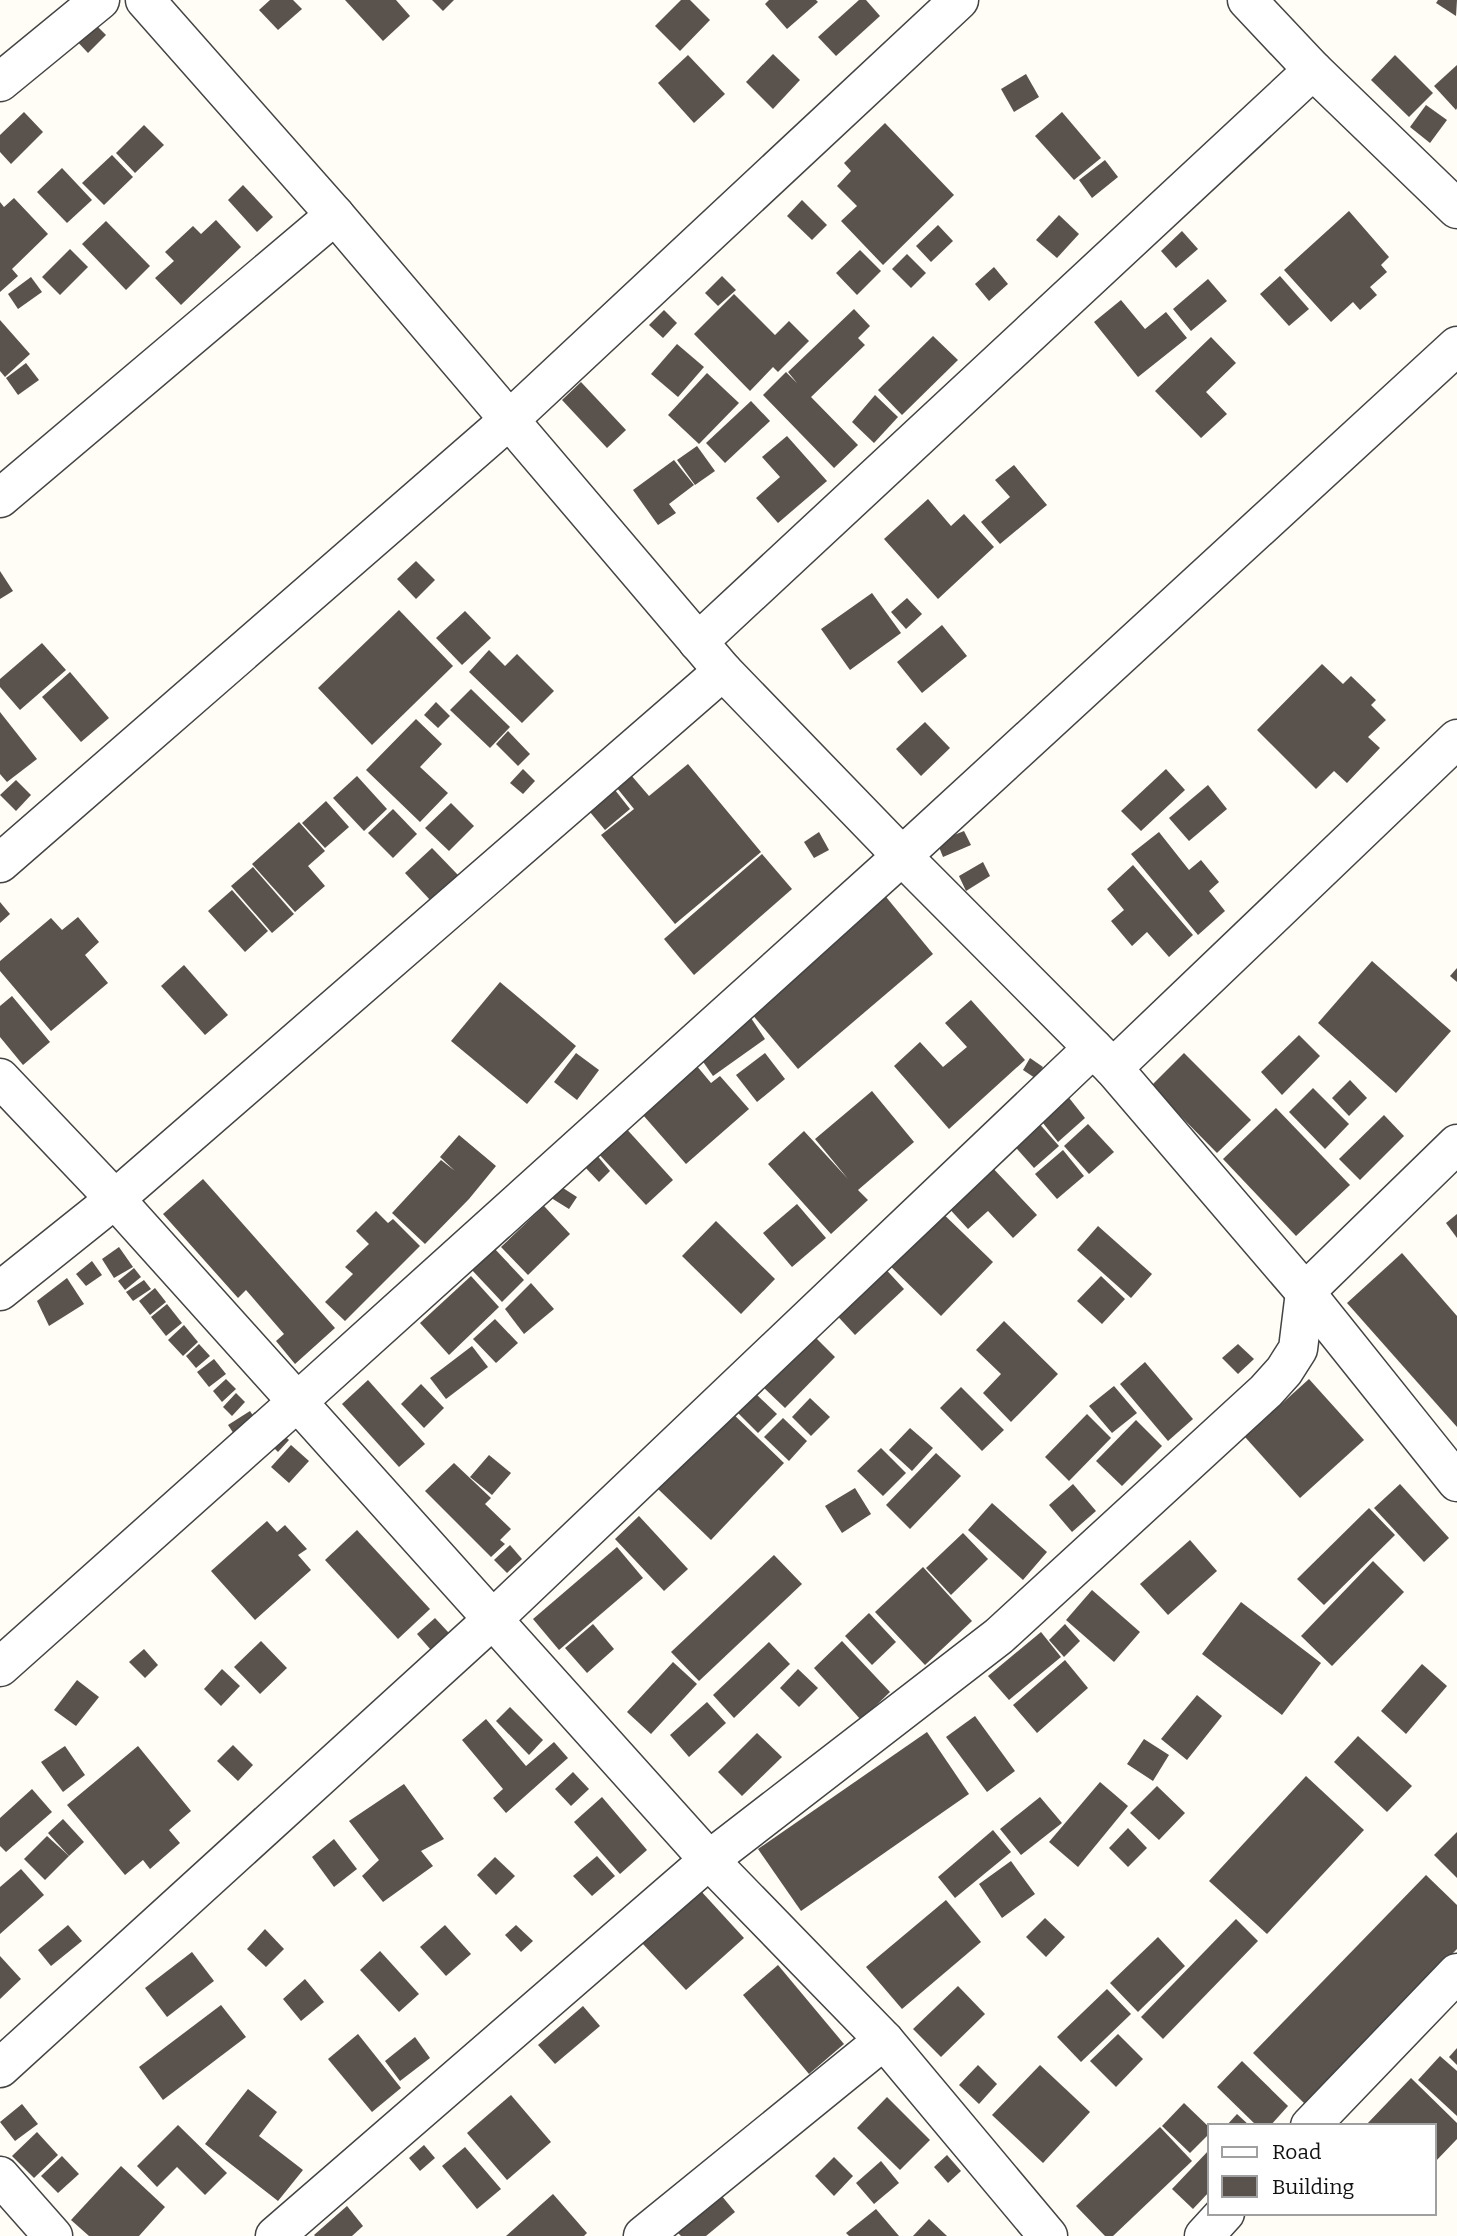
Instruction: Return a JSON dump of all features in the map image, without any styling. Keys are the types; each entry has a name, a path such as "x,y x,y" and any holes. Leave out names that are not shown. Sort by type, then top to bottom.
{"street":[{"path":"0,82 100,0"},
{"path":"145,0 335,215 723,671 1102,1058 1305,1292 1457,1482"},
{"path":"0,863 509,420 958,0"},
{"path":"1247,0 1313,70 1457,209"},
{"path":"698,642 1313,70"},
{"path":"0,498 335,215"},
{"path":"0,1667 902,856 1457,346"},
{"path":"0,1291 115,1199 723,671"},
{"path":"0,2068 1102,1058 1457,739"},
{"path":"0,1078 115,1199 709,1860 884,2040 1048,2236"},
{"path":"275,2236 709,1860 999,1636 1266,1391 1284,1371 1297,1349 1305,1292 1457,1144"},
{"path":"1312,2124 1457,1973"},
{"path":"643,2236 884,2040"},
{"path":"0,2176 54,2236"},
{"path":"1203,2236 1224,2215"}],"building":[{"path":"270,0 293,0 302,9 278,30 259,10"},
{"path":"345,0 396,0 410,16 383,41"},
{"path":"432,0 454,0 443,11"},
{"path":"681,0 690,0 710,20 680,51 655,26"},
{"path":"769,0 818,2 787,29 765,4"},
{"path":"859,0 866,0 880,16 836,56 818,37"},
{"path":"1438,0 1457,0 1456,16 1436,3"},
{"path":"91,20 106,35 88,53 73,37"},
{"path":"773,54 800,80 773,109 746,82"},
{"path":"688,55 725,94 694,123 658,83"},
{"path":"1395,55 1433,93 1409,117 1371,80"},
{"path":"1457,65 1457,108 1456,110 1434,86"},
{"path":"1026,74 1039,97 1014,112 1001,89"},
{"path":"1426,105 1447,120 1430,143 1410,127"},
{"path":"24,112 43,132 11,164 0,152 0,135"},
{"path":"1062,112 1101,158 1074,180 1035,136"},
{"path":"885,123 954,195 883,265 841,221 857,206 837,186 851,171 844,163"},
{"path":"144,125 164,145 135,173 116,153"},
{"path":"112,155 133,177 104,205 82,183"},
{"path":"1105,160 1118,177 1092,198 1079,180"},
{"path":"62,168 92,200 67,223 37,192"},
{"path":"243,185 273,217 257,232 228,200"},
{"path":"14,198 48,234 12,269 18,276 0,292 0,202 4,207"},
{"path":"802,200 827,225 812,240 787,216"},
{"path":"1349,211 1389,257 1381,265 1387,272 1370,287 1377,295 1360,310 1353,302 1331,322 1284,270"},
{"path":"1059,215 1079,234 1057,258 1036,240"},
{"path":"216,220 241,247 181,305 155,278 174,261 165,252 193,226 201,234"},
{"path":"106,221 150,266 126,290 82,244"},
{"path":"938,225 953,241 931,262 916,246"},
{"path":"1182,231 1198,249 1176,268 1161,251"},
{"path":"70,249 88,267 60,295 42,277"},
{"path":"860,250 881,271 857,295 836,273"},
{"path":"907,254 926,273 911,288 892,269"},
{"path":"994,267 1008,284 989,301 975,284"},
{"path":"722,276 736,290 718,306 705,293"},
{"path":"1280,276 1309,309 1289,326 1260,294"},
{"path":"31,277 42,292 18,309 8,294"},
{"path":"1208,279 1227,301 1191,331 1173,309"},
{"path":"734,294 775,335 789,321 809,341 778,372 773,367 750,391 694,334"},
{"path":"1121,300 1145,329 1166,312 1187,338 1138,377 1094,322"},
{"path":"854,309 870,326 858,338 865,345 811,397 858,445 834,468 763,395 786,372 797,383 788,372"},
{"path":"664,310 677,323 663,338 649,325"},
{"path":"0,320 30,354 5,377 0,371"},
{"path":"933,336 958,360 902,415 878,390"},
{"path":"1211,337 1236,363 1206,392 1227,414 1201,438 1155,391"},
{"path":"677,344 704,367 678,397 651,374"},
{"path":"26,363 39,380 18,395 6,378"},
{"path":"707,373 739,403 699,444 668,415"},
{"path":"581,382 626,430 607,448 562,400"},
{"path":"875,395 898,417 874,443 852,422"},
{"path":"751,401 770,421 725,463 706,443"},
{"path":"787,436 827,481 778,523 756,498 780,477 762,457"},
{"path":"697,446 715,471 695,485 677,460"},
{"path":"674,460 694,485 669,504 676,513 658,525 633,490"},
{"path":"1014,465 1047,505 1000,544 981,522 1010,497 995,480"},
{"path":"928,499 951,526 964,514 994,547 938,599 884,539"},
{"path":"416,561 435,580 416,599 397,579"},
{"path":"0,571 13,591 0,599"},
{"path":"872,593 901,633 850,670 821,629"},
{"path":"907,598 922,614 906,629 891,612"},
{"path":"399,610 453,666 372,745 318,688"},
{"path":"465,611 491,638 462,665 436,638"},
{"path":"942,625 967,656 922,693 897,662"},
{"path":"42,643 66,670 20,710 0,687 0,679"},
{"path":"489,650 505,666 517,654 554,691 522,723 469,672"},
{"path":"1322,664 1343,684 1351,676 1376,700 1371,705 1386,720 1368,737 1380,748 1347,783 1334,771 1316,789 1257,730"},
{"path":"70,672 109,718 81,742 42,697"},
{"path":"471,689 510,727 490,748 450,710"},
{"path":"436,702 450,716 438,728 424,715"},
{"path":"0,712 37,759 7,782 0,774"},
{"path":"416,719 442,744 420,767 448,793 420,822 366,770"},
{"path":"925,722 950,748 921,776 896,749"},
{"path":"508,731 530,754 518,766 496,744"},
{"path":"688,764 761,852 675,924 601,835 634,809 617,788 631,775 649,796"},
{"path":"523,769 535,781 523,794 510,783"},
{"path":"1166,769 1185,790 1141,831 1121,811"},
{"path":"357,776 387,809 364,831 333,798"},
{"path":"16,780 31,795 16,811 0,795"},
{"path":"1208,785 1227,809 1189,841 1169,818"},
{"path":"615,790 630,809 605,830 590,812"},
{"path":"326,801 349,827 325,848 302,823"},
{"path":"451,803 474,826 449,851 425,828"},
{"path":"393,809 417,834 393,858 368,833"},
{"path":"299,822 325,851 308,866 325,886 295,912 252,864"},
{"path":"964,831 971,845 943,857 937,842"},
{"path":"819,832 829,850 814,858 804,842"},
{"path":"1159,832 1189,870 1201,860 1219,882 1209,891 1225,911 1198,935 1131,854"},
{"path":"432,848 458,875 431,901 405,873"},
{"path":"762,854 792,889 694,975 664,939"},
{"path":"983,862 990,876 966,891 959,876"},
{"path":"1133,865 1193,935 1169,957 1147,932 1132,946 1111,921 1124,910 1107,889"},
{"path":"253,867 294,914 272,933 231,886"},
{"path":"232,890 268,931 245,952 208,911"},
{"path":"882,892 933,954 798,1069 746,1007"},
{"path":"0,902 10,914 0,923"},
{"path":"78,917 99,942 85,955 108,983 51,1031 0,971 0,961 51,918 62,930"},
{"path":"1372,961 1451,1031 1396,1093 1318,1023"},
{"path":"184,965 228,1015 205,1035 161,986"},
{"path":"1457,968 1457,982 1450,976"},
{"path":"500,982 576,1046 527,1104 451,1041"},
{"path":"12,996 50,1042 23,1065 0,1037 0,1006"},
{"path":"971,1000 1025,1060 949,1129 894,1066 920,1042 943,1067 967,1047 945,1023"},
{"path":"749,1015 765,1039 713,1076 697,1053"},
{"path":"1299,1035 1320,1056 1282,1095 1261,1072"},
{"path":"576,1053 599,1070 577,1100 554,1082"},
{"path":"765,1053 785,1079 757,1102 736,1075"},
{"path":"1184,1053 1251,1120 1217,1153 1151,1086"},
{"path":"1030,1058 1043,1067 1035,1078 1023,1070"},
{"path":"691,1059 711,1083 720,1076 749,1109 686,1164 636,1107"},
{"path":"1350,1080 1367,1098 1349,1116 1332,1098"},
{"path":"1313,1088 1349,1124 1325,1149 1289,1112"},
{"path":"872,1091 914,1142 858,1190 868,1200 831,1234 768,1164 804,1131 848,1179 815,1139"},
{"path":"1066,1094 1085,1118 1058,1142 1039,1118"},
{"path":"1276,1108 1350,1185 1296,1236 1223,1159"},
{"path":"1384,1115 1404,1136 1360,1180 1339,1159"},
{"path":"1036,1120 1059,1146 1034,1168 1011,1142"},
{"path":"1088,1124 1114,1152 1089,1174 1064,1146"},
{"path":"623,1125 673,1180 646,1205 595,1150"},
{"path":"459,1135 496,1166 469,1199 425,1244 392,1213 441,1160 455,1171 440,1157"},
{"path":"1063,1150 1084,1176 1057,1199 1035,1174"},
{"path":"595,1153 610,1171 599,1182 583,1165"},
{"path":"989,1164 1037,1215 1013,1238 988,1211 968,1229 946,1205"},
{"path":"203,1179 335,1328 295,1364 276,1341 284,1334 246,1290 238,1298 163,1214"},
{"path":"569,1179 563,1188 577,1197 569,1209 548,1196"},
{"path":"797,1204 826,1238 792,1267 763,1233"},
{"path":"934,1205 993,1262 941,1316 882,1258"},
{"path":"544,1206 570,1234 528,1275 501,1247"},
{"path":"376,1211 388,1223 393,1219 420,1246 345,1321 325,1302 353,1274 345,1267 369,1244 356,1231"},
{"path":"1457,1214 1457,1238 1446,1223"},
{"path":"716,1221 775,1279 741,1314 682,1256"},
{"path":"1098,1226 1152,1274 1131,1298 1077,1250"},
{"path":"119,1247 133,1267 114,1278 102,1259"},
{"path":"493,1247 524,1280 502,1302 471,1269"},
{"path":"1402,1253 1457,1316 1457,1427 1347,1303"},
{"path":"92,1261 102,1275 86,1286 76,1274"},
{"path":"880,1263 904,1289 855,1335 831,1309"},
{"path":"134,1268 141,1277 125,1290 118,1281"},
{"path":"471,1276 499,1307 449,1355 420,1323"},
{"path":"1101,1276 1125,1299 1102,1324 1077,1301"},
{"path":"67,1278 84,1304 49,1326 37,1301"},
{"path":"144,1280 151,1289 133,1301 126,1292"},
{"path":"531,1283 554,1309 524,1334 505,1309"},
{"path":"155,1288 166,1302 150,1315 139,1301"},
{"path":"167,1304 182,1323 166,1336 151,1317"},
{"path":"495,1319 518,1343 496,1363 473,1339"},
{"path":"1004,1321 1058,1374 1011,1422 983,1393 1001,1374 976,1350"},
{"path":"184,1325 198,1342 183,1356 168,1340"},
{"path":"813,1335 835,1357 785,1408 762,1386"},
{"path":"199,1344 210,1356 196,1368 186,1356"},
{"path":"1238,1344 1254,1359 1238,1374 1222,1358"},
{"path":"472,1346 488,1367 446,1399 430,1378"},
{"path":"214,1359 226,1374 209,1387 197,1372"},
{"path":"1145,1362 1193,1419 1168,1441 1120,1384"},
{"path":"226,1379 236,1389 222,1402 213,1391"},
{"path":"1309,1379 1364,1440 1300,1498 1245,1437"},
{"path":"368,1380 425,1444 399,1467 342,1404"},
{"path":"421,1384 444,1408 424,1428 401,1404"},
{"path":"1114,1386 1137,1413 1112,1433 1089,1406"},
{"path":"961,1387 1004,1430 982,1451 940,1408"},
{"path":"236,1393 245,1402 232,1416 223,1407"},
{"path":"757,1395 777,1414 758,1433 738,1413"},
{"path":"810,1398 830,1417 811,1436 792,1417"},
{"path":"250,1411 259,1425 238,1440 228,1425"},
{"path":"730,1411 784,1463 711,1540 657,1488"},
{"path":"1087,1414 1111,1438 1069,1481 1045,1457"},
{"path":"783,1418 807,1441 789,1461 764,1437"},
{"path":"1136,1420 1162,1446 1122,1486 1096,1461"},
{"path":"910,1428 933,1448 912,1471 889,1450"},
{"path":"281,1433 289,1440 278,1452 270,1444"},
{"path":"291,1445 309,1461 289,1483 271,1467"},
{"path":"881,1448 906,1473 883,1496 857,1471"},
{"path":"936,1453 961,1476 910,1529 886,1505"},
{"path":"489,1455 511,1473 492,1495 470,1477"},
{"path":"454,1463 491,1498 485,1504 511,1529 500,1540 505,1544 491,1557 425,1491"},
{"path":"1073,1484 1096,1511 1072,1532 1049,1505"},
{"path":"1400,1484 1449,1538 1424,1562 1374,1508"},
{"path":"855,1488 871,1514 842,1533 825,1506"},
{"path":"992,1503 1047,1552 1023,1580 968,1530"},
{"path":"1369,1508 1395,1535 1324,1605 1297,1579"},
{"path":"639,1516 688,1569 664,1591 615,1539"},
{"path":"267,1521 277,1532 285,1525 307,1549 298,1555 311,1570 255,1620 211,1571"},
{"path":"357,1530 430,1609 398,1639 325,1560"},
{"path":"963,1533 988,1559 951,1595 926,1568"},
{"path":"1190,1540 1217,1571 1168,1615 1140,1584"},
{"path":"510,1545 522,1559 507,1573 494,1560"},
{"path":"617,1547 643,1578 559,1650 533,1619"},
{"path":"774,1555 802,1584 699,1681 671,1652"},
{"path":"1373,1561 1404,1592 1332,1666 1301,1636"},
{"path":"923,1567 972,1621 925,1665 875,1612"},
{"path":"1092,1590 1140,1632 1114,1662 1066,1620"},
{"path":"1241,1602 1321,1663 1282,1715 1202,1654"},
{"path":"869,1613 896,1642 872,1665 845,1636"},
{"path":"435,1618 449,1633 431,1650 417,1634"},
{"path":"593,1624 614,1649 587,1673 565,1648"},
{"path":"1065,1624 1080,1641 1064,1657 1049,1640"},
{"path":"1041,1632 1061,1657 1009,1700 988,1676"},
{"path":"261,1641 287,1668 260,1694 234,1667"},
{"path":"842,1641 890,1692 861,1720 814,1668"},
{"path":"769,1642 790,1664 734,1718 713,1695"},
{"path":"144,1649 158,1665 145,1678 129,1662"},
{"path":"1065,1660 1088,1688 1037,1733 1013,1705"},
{"path":"673,1662 697,1684 651,1734 627,1712"},
{"path":"1422,1664 1447,1686 1406,1734 1381,1711"},
{"path":"222,1669 240,1686 221,1706 204,1689"},
{"path":"798,1669 818,1688 799,1707 780,1688"},
{"path":"77,1680 99,1697 76,1726 54,1710"},
{"path":"1197,1695 1222,1716 1187,1760 1161,1739"},
{"path":"707,1702 726,1723 689,1757 670,1735"},
{"path":"510,1707 543,1740 529,1755 496,1721"},
{"path":"975,1716 1015,1771 987,1792 946,1737"},
{"path":"486,1719 526,1766 554,1742 568,1758 506,1813 493,1798 503,1789 462,1740"},
{"path":"927,1732 969,1794 801,1911 758,1849"},
{"path":"757,1733 782,1757 742,1796 718,1772"},
{"path":"1358,1736 1412,1786 1387,1812 1334,1762"},
{"path":"1144,1739 1169,1755 1153,1781 1127,1764"},
{"path":"233,1745 253,1765 238,1781 217,1761"},
{"path":"65,1746 85,1775 63,1792 41,1762"},
{"path":"138,1746 191,1811 169,1830 180,1843 150,1869 143,1860 125,1875 67,1805"},
{"path":"573,1772 589,1789 571,1806 555,1789"},
{"path":"1306,1776 1364,1830 1267,1934 1209,1881"},
{"path":"1100,1782 1128,1806 1078,1867 1049,1842"},
{"path":"404,1784 444,1839 421,1851 433,1866 383,1902 362,1876 379,1860 349,1821"},
{"path":"1157,1786 1185,1813 1159,1840 1130,1813"},
{"path":"32,1789 52,1812 6,1852 0,1846 0,1818"},
{"path":"602,1797 647,1850 620,1874 574,1822"},
{"path":"1040,1797 1062,1823 1021,1855 1000,1829"},
{"path":"63,1819 84,1842 69,1856 48,1833"},
{"path":"1128,1828 1147,1848 1128,1867 1109,1848"},
{"path":"993,1830 1011,1852 955,1898 938,1877"},
{"path":"1457,1832 1457,1878 1434,1855"},
{"path":"47,1836 69,1856 45,1880 24,1859"},
{"path":"334,1839 357,1869 334,1887 312,1857"},
{"path":"597,1856 615,1876 592,1896 573,1876"},
{"path":"495,1857 515,1876 496,1895 477,1875"},
{"path":"1011,1861 1035,1894 1002,1918 979,1884"},
{"path":"21,1869 44,1895 0,1934 0,1887"},
{"path":"1426,1875 1457,1905 1457,1949 1305,2104 1253,2053"},
{"path":"700,1890 744,1938 686,1990 642,1943"},
{"path":"946,1900 981,1942 902,2009 866,1967"},
{"path":"1045,1918 1065,1937 1046,1957 1026,1937"},
{"path":"1236,1919 1258,1941 1163,2039 1141,2017"},
{"path":"68,1925 82,1941 51,1966 38,1950"},
{"path":"445,1925 471,1954 446,1976 420,1947"},
{"path":"516,1925 533,1941 521,1952 505,1935"},
{"path":"265,1929 284,1949 266,1967 247,1949"},
{"path":"1158,1937 1185,1966 1138,2012 1110,1983"},
{"path":"380,1951 419,1994 399,2012 360,1970"},
{"path":"192,1952 214,1981 167,2017 145,1988"},
{"path":"0,1956 21,1979 0,1999"},
{"path":"778,1965 844,2044 809,2074 743,1995"},
{"path":"305,1979 324,2002 301,2021 283,1999"},
{"path":"958,1986 985,2014 941,2057 913,2029"},
{"path":"1107,1989 1131,2014 1081,2062 1057,2037"},
{"path":"221,2005 246,2037 163,2100 139,2067"},
{"path":"583,2006 600,2026 555,2064 538,2045"},
{"path":"358,2034 401,2088 372,2112 328,2059"},
{"path":"1118,2034 1143,2059 1116,2087 1090,2061"},
{"path":"415,2037 430,2058 400,2081 385,2061"},
{"path":"1457,2048 1457,2065 1449,2057"},
{"path":"1440,2056 1457,2071 1457,2116 1418,2080"},
{"path":"1242,2061 1288,2106 1272,2124 1255,2124 1217,2087"},
{"path":"978,2065 997,2084 979,2104 959,2085"},
{"path":"1040,2065 1090,2112 1043,2163 992,2115"},
{"path":"1411,2078 1457,2123 1457,2139 1436,2161 1436,2124 1367,2124"},
{"path":"248,2089 277,2112 259,2136 303,2170 278,2201 205,2144"},
{"path":"511,2095 551,2142 507,2180 467,2133"},
{"path":"887,2097 930,2140 900,2170 857,2128"},
{"path":"1184,2103 1208,2126 1208,2135 1190,2153 1162,2126"},
{"path":"22,2104 38,2124 15,2141 0,2122"},
{"path":"1237,2114 1248,2124 1228,2124"},
{"path":"178,2125 227,2173 205,2195 177,2167 157,2187 137,2166"},
{"path":"1160,2127 1192,2161 1113,2236 1105,2236 1076,2206"},
{"path":"37,2132 58,2155 34,2178 12,2156"},
{"path":"424,2145 435,2158 420,2171 409,2158"},
{"path":"465,2147 501,2189 477,2209 442,2166"},
{"path":"1208,2151 1208,2193 1193,2209 1172,2189"},
{"path":"947,2155 961,2171 948,2183 934,2167"},
{"path":"62,2156 79,2174 58,2193 41,2176"},
{"path":"834,2157 853,2176 834,2196 815,2176"},
{"path":"881,2161 899,2183 874,2204 856,2183"},
{"path":"121,2166 165,2207 139,2236 89,2236 71,2220"},
{"path":"553,2194 587,2233 584,2236 506,2236"},
{"path":"721,2195 735,2212 706,2236 681,2236 677,2232"},
{"path":"347,2206 363,2226 352,2236 314,2235"},
{"path":"876,2209 899,2236 849,2236 846,2233"},
{"path":"929,2219 947,2236 913,2236"}]}
